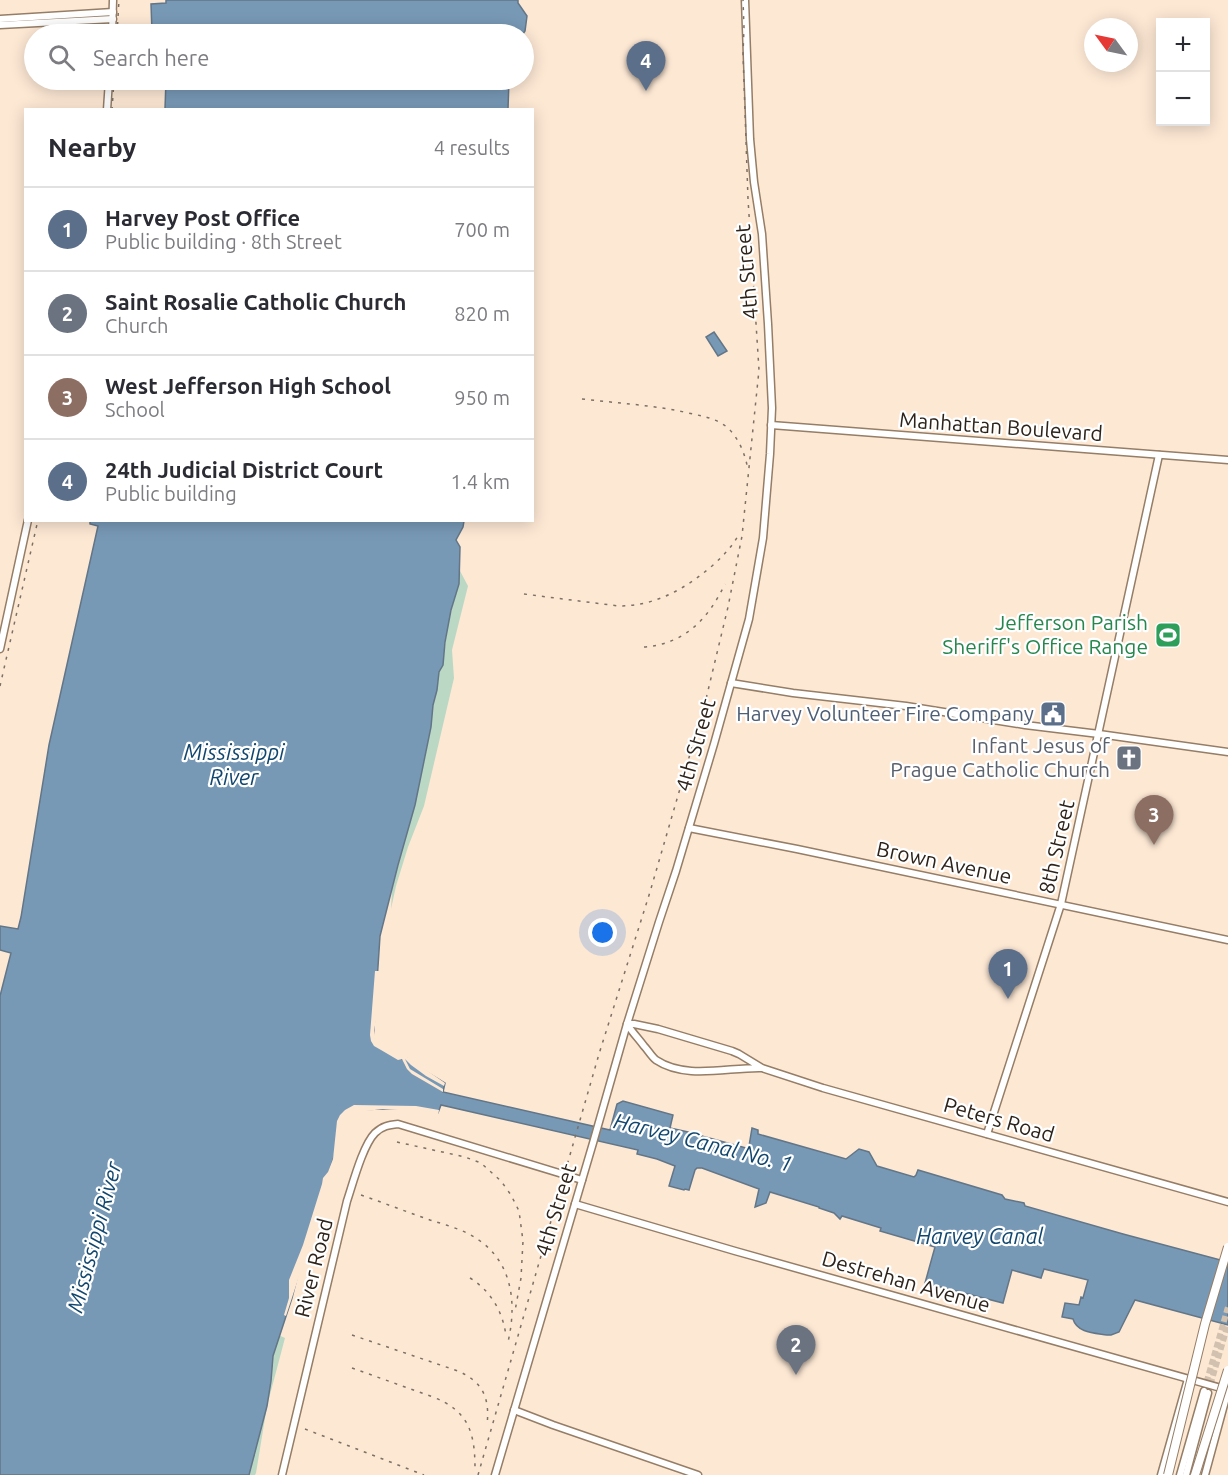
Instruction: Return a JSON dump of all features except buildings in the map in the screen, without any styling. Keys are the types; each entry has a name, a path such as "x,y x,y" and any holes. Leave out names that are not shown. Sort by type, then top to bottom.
{"highway":[{"path":"1168,1475 1228,1247"},
{"path":"1195,1475 1228,1370"}],"main road":[{"path":"113,0 113,24"},
{"name":"4th Street","path":"495,1475 627,1023 689,828 731,683 749,619 763,538 772,408 762,234 750,139 745,0"},
{"path":"0,19 113,12"},
{"path":"0,25 113,19"},
{"path":"107,108 108,90"},
{"name":"Manhattan Boulevard","path":"771,425 1228,460"},
{"name":"8th Street","path":"987,1134 1061,904 1159,455"},
{"path":"0,649 28,522"},
{"path":"731,683 1228,752"},
{"name":"Brown Avenue","path":"689,828 1228,940"},
{"name":"Peters Road","path":"762,1068 697,1071 678,1069 652,1056 631,1032 627,1023 658,1029 739,1053 762,1068 827,1089 1228,1202"},
{"name":"River Road","path":"282,1475 347,1201 373,1134 380,1128 398,1124 582,1180"},
{"name":"Destrehan Avenue","path":"575,1204 1228,1390"},
{"path":"1161,1475 1188,1379"},
{"path":"1205,1475 1228,1390"},
{"path":"1180,1475 1206,1392 1186,1475"},
{"path":"514,1410 698,1475"}],"green space":[{"path":"459,569 468,586 452,650 454,678 424,806 408,847 391,909 392,890 425,758 439,672 443,665 447,630 459,584"},
{"path":"274,1333 285,1338 267,1406 256,1473 255,1475 242,1475"}],"water":[{"path":"166,0 518,0 527,16 526,24 152,24 151,4 166,3"},
{"path":"166,90 509,90 508,108 165,108"},
{"path":"714,332 727,351 718,356 706,337"},
{"name":"Mississippi River","path":"90,522 464,522 456,540 460,547 459,584 451,610 431,727 415,805 380,936 373,1042 402,1059 407,1058 445,1083 443,1092 610,1130 617,1104 623,1101 673,1115 670,1128 746,1148 749,1146 752,1128 758,1130 758,1134 846,1159 859,1149 869,1152 877,1166 914,1177 918,1170 1002,1195 1005,1199 1024,1203 1025,1206 1228,1262 1228,1325 1135,1300 1119,1332 1111,1335 1092,1333 1082,1330 1073,1319 1062,1317 1065,1303 1079,1305 1088,1280 1044,1269 1041,1278 1012,1270 1003,1303 925,1283 935,1247 880,1231 881,1228 842,1216 840,1219 834,1213 819,1207 770,1192 766,1203 755,1207 759,1189 702,1168 695,1170 689,1190 684,1190 669,1186 675,1166 637,1154 638,1150 441,1105 438,1113 415,1108 351,1110 339,1124 335,1154 308,1235 292,1298 273,1356 267,1406 249,1475 0,1475 0,996 11,953 0,950 0,926 18,929 21,917 49,745 98,526"}],"pier":[{"path":"375,971 380,971 379,1003 374,1031 376,1040 401,1057 405,1055 445,1083 444,1086 426,1076 405,1059 410,1069 443,1089 443,1092 412,1074 402,1059 398,1060 374,1046 371,1041"},
{"path":"354,1105 416,1106 439,1110 438,1116 415,1111 383,1109 353,1113 342,1125 338,1155 317,1212 286,1316 284,1315 289,1298 289,1280 303,1245 323,1178 333,1159 337,1121 345,1110"}],"tunnel":[{"path":"1204,1391 1228,1307"},
{"path":"1208,1393 1228,1324"}],"railway":[{"path":"118,24 119,0"},
{"path":"478,1475 599,1054 650,892 706,699 742,536 759,370 748,199 743,0"},
{"path":"112,108 113,90"},
{"path":"582,399 659,408 713,419 723,424 735,436 747,465"},
{"path":"0,686 38,522"},
{"path":"524,594 619,606 645,603 669,595 702,574 724,555 739,534"},
{"path":"644,647 672,641 694,628 711,608 725,584"},
{"path":"397,1142 465,1157 481,1163 501,1181 511,1195 519,1211 523,1241 521,1278 515,1311"},
{"path":"361,1195 464,1232 483,1243 494,1254 508,1280 512,1310 508,1342"},
{"path":"470,1278 484,1289 495,1303 506,1336"},
{"path":"352,1335 467,1375 479,1386 486,1399 487,1425"},
{"path":"352,1368 433,1397 455,1409 468,1425 475,1456 475,1469"},
{"path":"305,1429 424,1475"}],"place":[{"name":"24th Judicial District Court","path":"646,91"},
{"name":"Jefferson Parish Sheriff's Office Range","path":"1168,635"},
{"name":"Harvey Volunteer Fire Company","path":"1053,714"},
{"name":"Infant Jesus of Prague Catholic Church","path":"1129,758"},
{"name":"West Jefferson High School","path":"1154,845"},
{"name":"Harvey Post Office","path":"1008,999"},
{"name":"Saint Rosalie Catholic Church","path":"796,1375"}],"water label":[{"name":"Harvey Canal No. 1","path":"703,1142"},
{"name":"Harvey Canal","path":"980,1236"}]}
